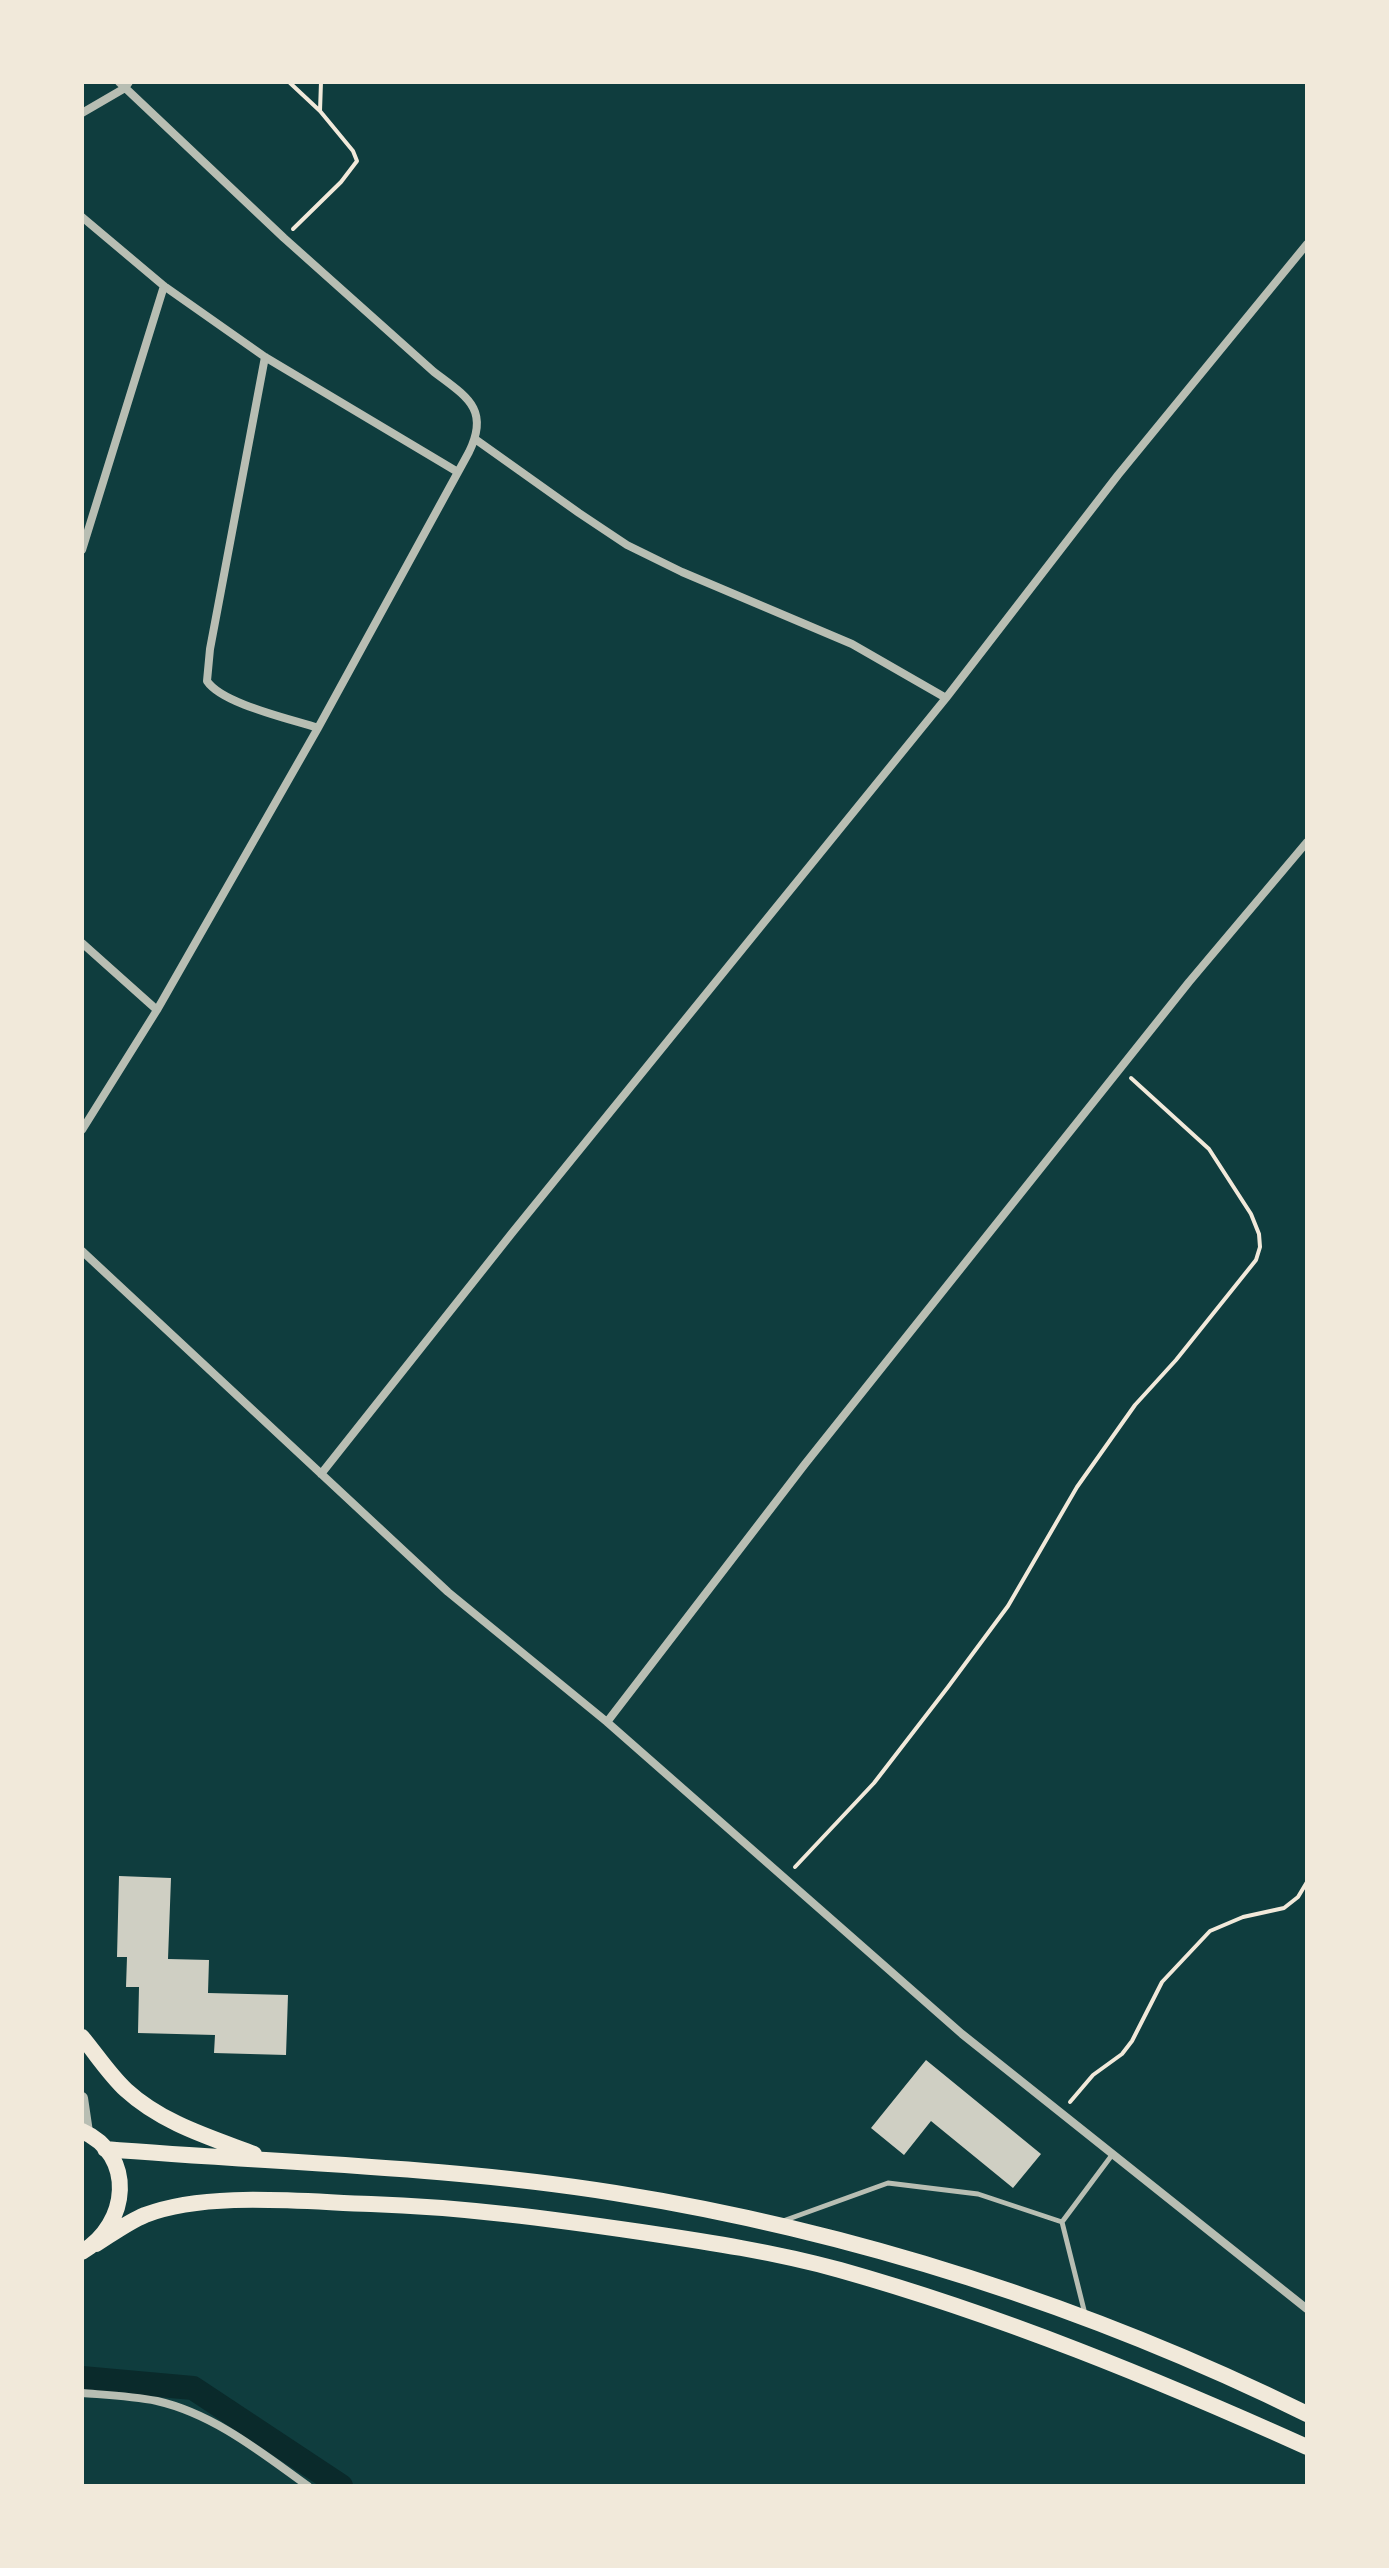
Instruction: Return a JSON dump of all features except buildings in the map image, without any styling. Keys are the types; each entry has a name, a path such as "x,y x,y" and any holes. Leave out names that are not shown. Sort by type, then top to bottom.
{"highway":[{"path":"82,2037 128,2092 157,2113 183,2127 267,2159"},
{"path":"84,2132 105,2149 116,2167 120,2188 118,2209 110,2228 89,2248"},
{"path":"105,2149 454,2173 614,2193 773,2225 938,2269 1086,2319 1171,2352 1307,2414"},
{"path":"89,2248 143,2216 174,2206 225,2201 431,2206 556,2219 740,2247 838,2270 925,2296 1166,2384 1307,2447"}],"street":[{"path":"82,113 124,84 284,238 471,404 477,413 479,426 475,439 318,728 157,1010 82,1130"},
{"path":"82,217 164,286 265,357 456,471"},
{"path":"321,1474 512,1233 946,698 1118,475 1307,244"},
{"path":"82,550 164,286"},
{"path":"265,357 210,649 207,681 234,699 318,728"},
{"path":"475,439 627,545 682,572 852,644 946,698"},
{"path":"607,1722 795,1476 1189,982 1307,842"},
{"path":"82,943 157,1010"},
{"path":"82,1251 448,1592 607,1722 962,2034 1307,2309"},
{"path":"82,2098 84,2132"},
{"path":"82,2393 155,2401 191,2412 230,2432 308,2486"}],"lane":[{"path":"1062,2222 1112,2155"},
{"path":"773,2225 888,2183 978,2194 1062,2222"},
{"path":"1062,2222 1086,2319"}],"path":[{"path":"284,238 341,182 357,161 353,151 320,111 289,82"},
{"path":"320,111 321,82"},
{"path":"785,1878 874,1783 948,1687 1008,1606 1077,1487 1135,1405 1176,1360 1258,1255 1261,1240 1251,1214 1209,1149 1120,1069"},
{"path":"1060,2114 1093,2075 1122,2054 1162,1982 1210,1931 1243,1917 1284,1908 1298,1897 1307,1882"}],"waterway":[{"path":"82,2378 193,2388 341,2486"}]}
